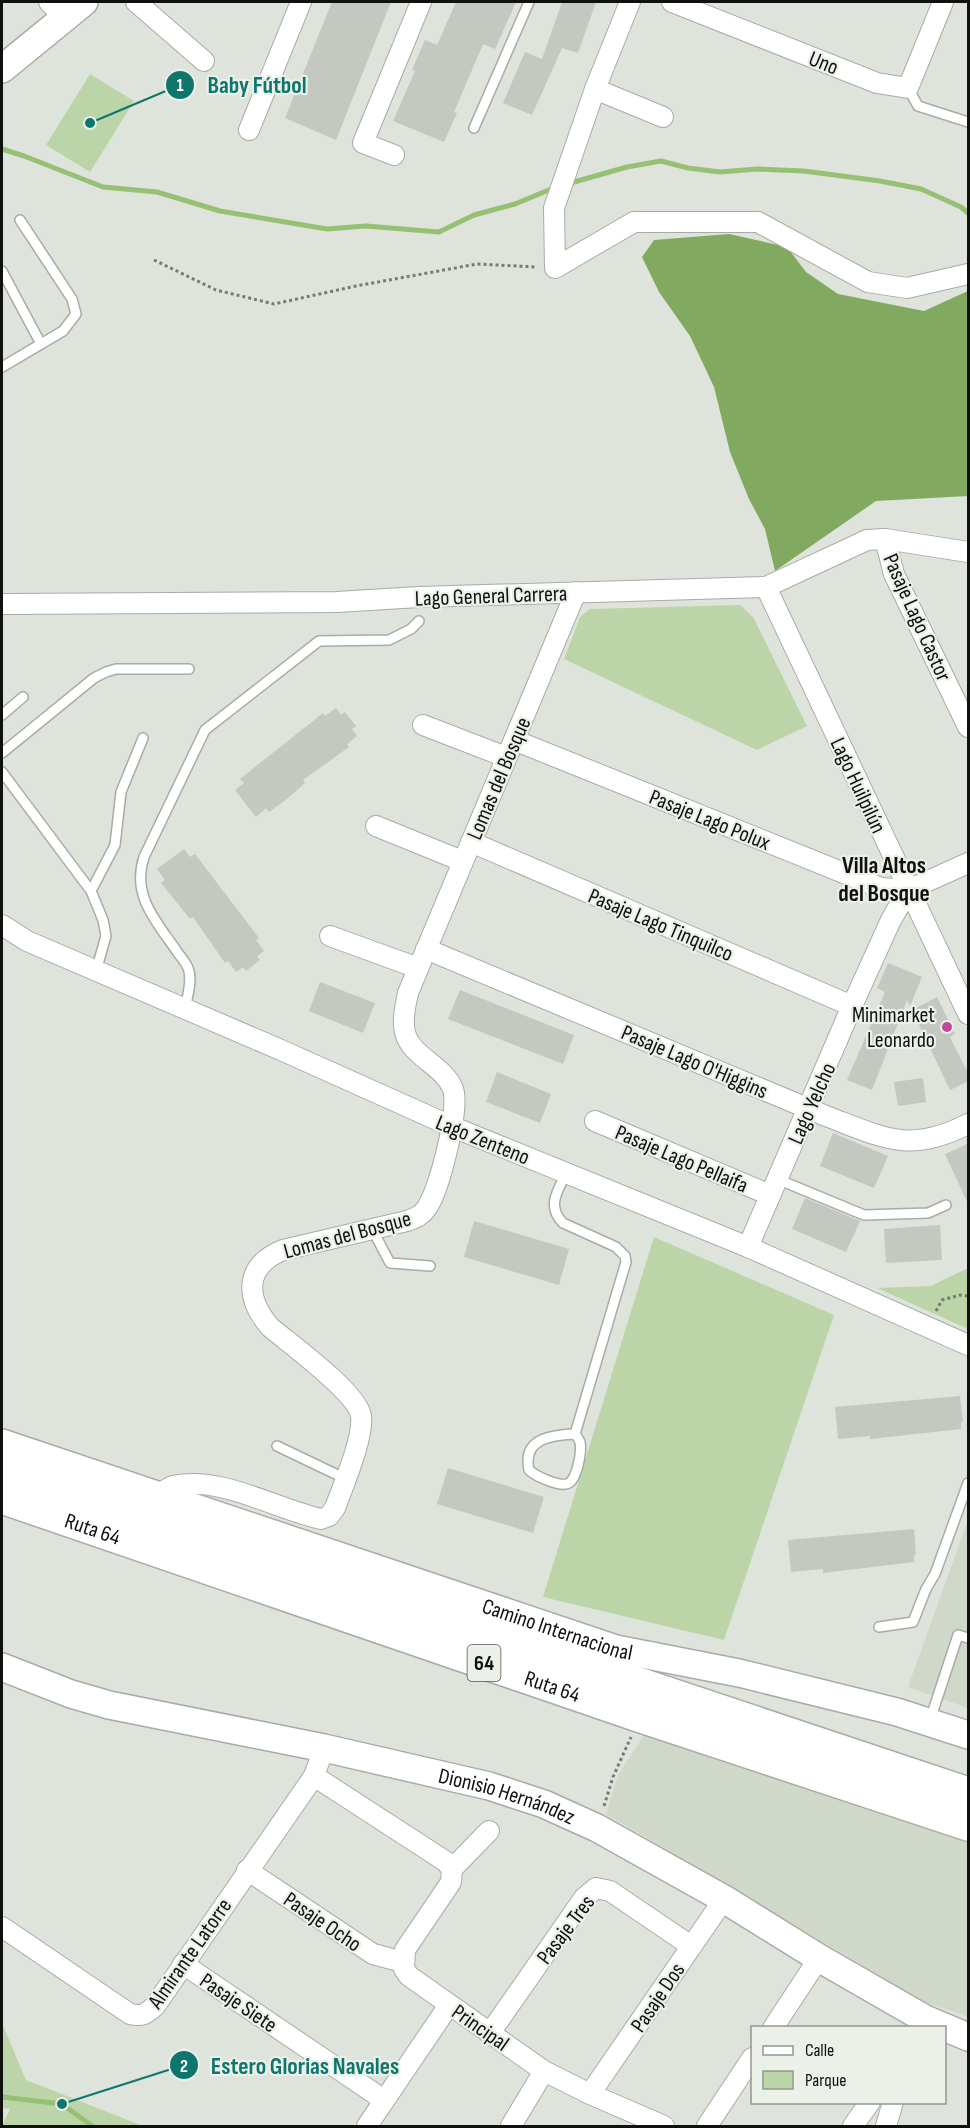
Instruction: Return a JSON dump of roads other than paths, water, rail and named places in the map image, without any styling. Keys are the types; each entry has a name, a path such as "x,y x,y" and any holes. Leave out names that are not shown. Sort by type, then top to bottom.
{"highway":[{"name":"Ruta 64","path":"2,1472 969,1794"},
{"name":"Ruta 64","path":"2,1497 641,1716 969,1824"}],"street":[{"path":"136,2 204,61"},
{"path":"249,130 301,2"},
{"path":"394,155 363,143 422,2"},
{"path":"630,2 595,89 554,208 555,268 634,222 758,222 868,282 907,288 969,274"},
{"name":"Uno","path":"672,2 877,83 908,88"},
{"path":"908,88 943,2"},
{"path":"2,69 66,7"},
{"path":"595,89 663,117"},
{"name":"Lago General Carrera","path":"2,604 419,601 576,592 766,588 852,545 867,540 885,539 969,552"},
{"name":"Pasaje Lago Castor","path":"885,539 894,574 969,727"},
{"name":"Lago Huilpilún","path":"766,588 969,1014"},
{"name":"Lomas del Bosque","path":"157,1495 172,1487 193,1484 215,1485 321,1519 329,1516 335,1508 346,1479 361,1424 360,1411 356,1402 259,1315 253,1300 253,1276 268,1256 283,1250 420,1216 433,1196 453,1127 455,1108 453,1091 447,1078 435,1065 414,1050 408,1041 403,1027 408,993 576,592"},
{"name":"Pasaje Lago Polux","path":"423,725 510,748 881,888 908,890"},
{"path":"376,826 462,861"},
{"name":"Pasaje Lago Tinquilco","path":"471,842 852,1006"},
{"path":"908,890 969,863"},
{"name":"Lago Yelcho","path":"748,1247 852,1006 890,922 908,890"},
{"name":"Lago Zenteno","path":"2,925 27,941 453,1127 748,1247 969,1346"},
{"path":"330,936 418,968"},
{"name":"Pasaje Lago O'Higgins","path":"426,949 871,1133 914,1142 940,1137 969,1124"},
{"name":"Pasaje Lago Pellaifa","path":"595,1121 773,1187"},
{"name":"Camino Internacional","path":"2,1443 615,1649 739,1673 897,1712 969,1735"},
{"name":"Dionisio Hernández","path":"2,1667 62,1691 109,1705 324,1748 489,1786 544,1804 597,1828 724,1899 922,2023"},
{"name":"Almirante Latorre","path":"2,1927 121,2008 140,2016 148,2013 314,1776 324,1748"},
{"path":"314,1776 446,1861 452,1869"},
{"path":"403,1962 405,1950 451,1882 452,1869 489,1831"},
{"name":"Pasaje Ocho","path":"247,1870 373,1954 403,1962"},
{"name":"Pasaje Tres","path":"490,2033 584,1898 596,1888 610,1891 691,1946"},
{"name":"Pasaje Dos","path":"590,2094 724,1899"},
{"path":"774,2026 819,1958"},
{"name":"Principal","path":"403,1962 404,1969 409,1976 544,2071 658,2126"},
{"name":"Pasaje Siete","path":"183,1964 384,2100"},
{"path":"367,2127 449,2005"},
{"name":"Dionisio Hernández","path":"946,2030 969,2037"},
{"path":"707,2127 751,2061"},
{"path":"511,2127 544,2071"},
{"path":"853,2127 869,2104"},
{"path":"886,2127 893,2104"}],"lane":[{"path":"474,128 529,2"},
{"path":"908,88 918,106 969,122"},
{"path":"2,367 63,331 76,314 72,299 20,220"},
{"path":"2,272 41,344"},
{"path":"185,1009 189,989 189,969 145,904 139,885 139,871 205,730 319,641 389,640 411,629 420,621"},
{"path":"2,753 94,678 106,672 116,669 189,669"},
{"path":"2,715 23,697"},
{"path":"91,891 115,845 121,792 143,738"},
{"path":"2,772 91,891 103,920 106,936 96,971"},
{"path":"567,1172 555,1197 556,1214 563,1222 616,1247 625,1256 626,1262 575,1434"},
{"path":"773,1187 864,1215 928,1213 946,1205"},
{"path":"372,1229 390,1263 429,1266"},
{"path":"575,1434 580,1441 580,1449 574,1477 570,1483 563,1485 544,1479 529,1470 528,1454 533,1446 554,1435 575,1434"},
{"path":"277,1446 346,1479"},
{"path":"879,1626 912,1622 935,1574 969,1483"},
{"path":"929,1722 958,1635 969,1638"}],"waterway":[{"path":"2,149 103,187 157,192 220,211 327,229 366,226 439,232 474,215 515,204 556,187"},
{"path":"567,184 627,167 661,161 688,168 720,172 757,169 804,171 921,189 961,207 968,213"},
{"path":"2,2097 62,2104 92,2126"}],"place":[{"name":"Baby Fútbol","path":"90,123"},
{"name":"Minimarket Leonardo","path":"947,1027"},
{"name":"Estero Glorias Navales","path":"62,2104"}],"district":[{"name":"Villa Altos del Bosque","path":"884,879"}]}
